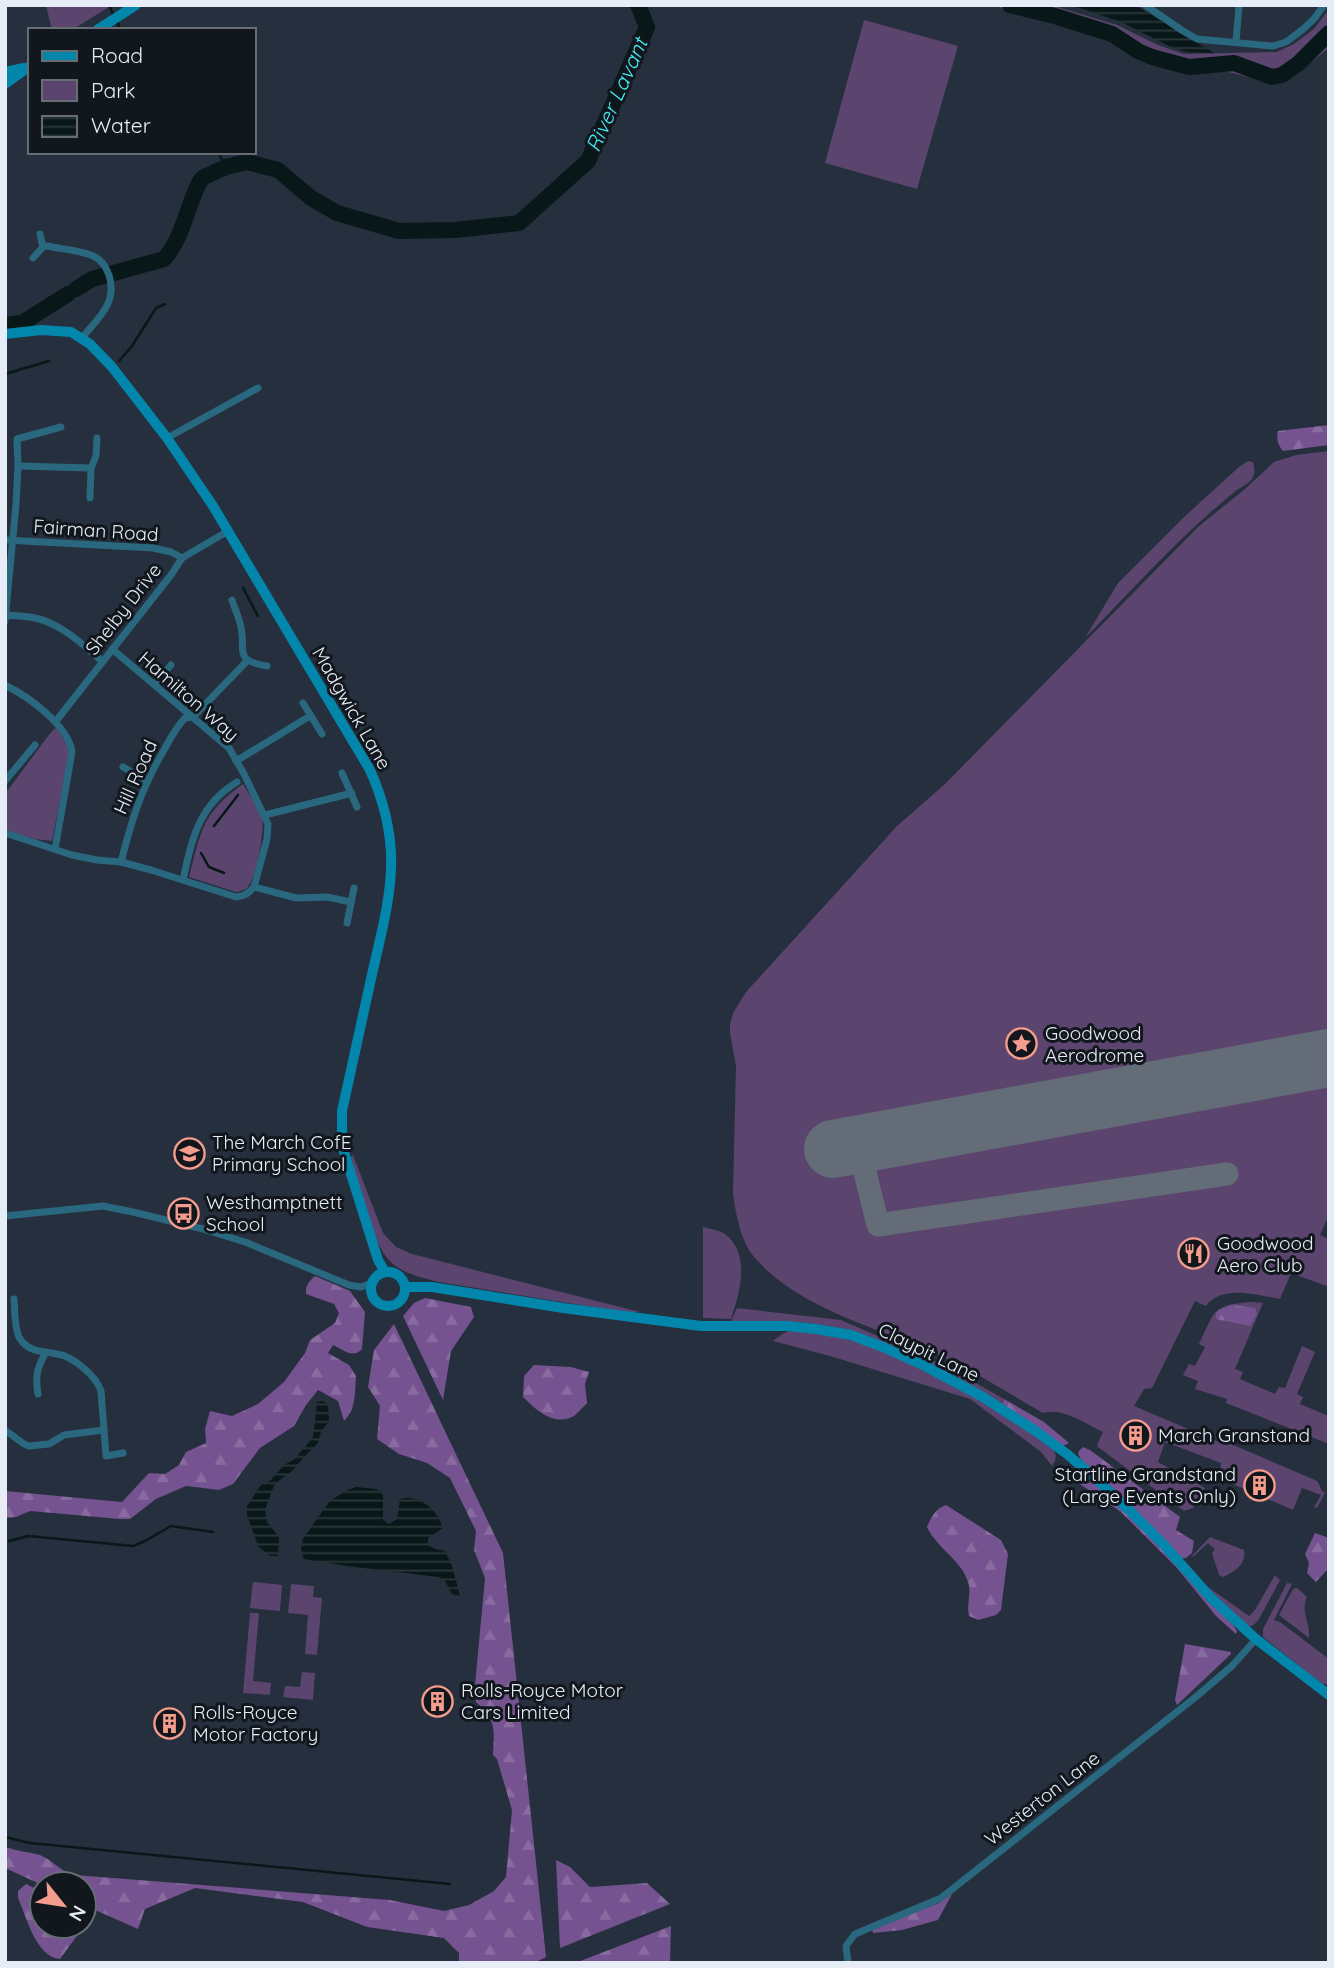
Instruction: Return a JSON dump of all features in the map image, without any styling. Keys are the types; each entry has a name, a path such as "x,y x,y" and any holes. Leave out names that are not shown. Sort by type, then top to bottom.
{"street":[{"path":"1145,5 1183,32 1197,38 1273,46 1286,42 1314,19 1324,5"},
{"path":"1236,42 1239,5"},
{"path":"101,27 133,7"},
{"path":"5,72 28,66"},
{"path":"5,84 28,67"},
{"path":"40,234 43,247"},
{"path":"5,334 59,330 82,338 107,304 113,290 106,267 95,257 47,246 33,258"},
{"name":"Madgwick Lane","path":"82,338 111,367 167,438 228,531 370,770 383,804 392,856 390,894 342,1111 342,1132 344,1152 378,1260 385,1272"},
{"path":"167,438 258,388"},
{"path":"5,621 9,541 18,466 17,439 61,427"},
{"path":"90,498 91,468 96,456 97,438"},
{"path":"18,466 91,468"},
{"name":"Shelby Drive","path":"56,721 183,558 228,531"},
{"name":"Fairman Road","path":"9,541 153,548 183,558"},
{"path":"232,600 241,628 241,647 247,661 267,666"},
{"path":"6,615 51,623 102,661"},
{"name":"Hamilton Way","path":"112,649 229,748 265,815 269,832 254,887"},
{"name":"Hill Road","path":"121,862 134,813 147,781 181,722 188,716 193,716 247,661"},
{"path":"154,684 171,665"},
{"path":"5,685 56,721 71,742 72,752 55,849"},
{"path":"303,704 322,734"},
{"path":"236,761 310,716"},
{"path":"5,781 9,768 35,745"},
{"path":"123,767 147,781"},
{"path":"342,773 357,807"},
{"path":"183,880 194,835 209,804 223,790 237,782"},
{"path":"265,815 352,793"},
{"path":"5,834 97,860 121,862 236,897 243,897 254,887 296,898 327,897 351,902"},
{"path":"347,923 354,888"},
{"path":"5,1216 103,1206 245,1242 349,1285 361,1287 372,1283 379,1274 394,1272 399,1275 405,1287 405,1294 398,1303 385,1306 374,1297 372,1283"},
{"name":"Claypit Lane","path":"405,1287 432,1287 701,1326 786,1326 833,1331 883,1347 983,1397 1067,1454 1130,1511 1212,1599 1256,1639 1329,1695"},
{"path":"14,1299 19,1338 28,1347 45,1354 58,1354 73,1361 98,1384 101,1391 106,1456 123,1453"},
{"path":"38,1394 37,1367 45,1354"},
{"path":"5,1430 29,1446 49,1444 64,1435 104,1430"},
{"name":"Westerton Lane","path":"848,1963 846,1946 855,1934 941,1898 1197,1696 1232,1666 1256,1639"}],"green space":[{"path":"46,5 112,5 75,28 52,28"},
{"path":"991,5 1051,5 1117,25 1184,54 1277,52 1294,44 1314,29 1329,9 1329,48 1291,78 1274,83 1228,72 1179,72 1139,57 1118,43"},
{"path":"864,20 958,46 917,189 825,163"},
{"path":"1329,425 1329,445 1283,451 1279,444 1278,431"},
{"name":"Goodwood Aerodrome","path":"1329,451 1329,1215 1320,1235 1329,1239 1329,1287 1291,1273 1280,1299 1230,1293 1213,1299 1206,1306 1195,1301 1152,1388 1144,1389 1134,1406 1315,1480 1325,1493 1317,1508 1314,1507 1321,1495 1302,1488 1293,1510 1219,1478 1221,1463 1165,1442 1158,1462 1205,1488 1193,1508 1184,1511 1098,1447 1103,1432 1066,1414 1043,1413 950,1360 821,1306 797,1293 756,1259 743,1237 733,1194 736,1066 730,1024 733,1013 746,992 897,826 945,784 1198,527 1274,462 1296,455"},
{"path":"1248,461 1253,462 1253,478 1193,528 1085,638 1118,583 1183,518"},
{"path":"57,728 68,747 69,755 52,841 5,830 5,794 48,736"},
{"path":"243,784 261,814 263,824 259,855 250,883 246,889 236,892 189,877 205,824 219,804"},
{"path":"353,1155 383,1233 396,1247 412,1254 640,1312 623,1312 439,1282 399,1268 383,1251 371,1226 351,1157"},
{"path":"703,1227 725,1234 738,1252 741,1263 740,1286 731,1319 703,1318"},
{"path":"315,1276 350,1291 365,1312 362,1349 352,1353 333,1345 328,1353 349,1365 356,1376 353,1406 344,1421 338,1401 318,1390 294,1426 260,1448 233,1484 219,1490 186,1486 156,1499 130,1519 30,1511 5,1518 5,1491 122,1502 149,1473 165,1474 179,1465 186,1452 206,1443 205,1429 210,1411 232,1416 258,1404 284,1382 305,1353 310,1340 335,1323 339,1313 334,1304 306,1294 308,1284"},
{"path":"425,1298 471,1307 474,1317 451,1351 443,1400 403,1316 414,1303"},
{"path":"1263,1303 1235,1369 1243,1372 1240,1379 1275,1394 1279,1387 1285,1388 1302,1346 1315,1352 1297,1394 1303,1397 1300,1404 1329,1416 1329,1444 1226,1403 1227,1399 1195,1389 1198,1381 1183,1375 1189,1364 1195,1366 1205,1347 1199,1344 1216,1311 1229,1305"},
{"path":"1232,1305 1255,1308 1257,1314 1250,1326 1216,1319 1219,1310"},
{"path":"737,1308 841,1320 946,1366 1004,1399 1001,1404 918,1358 875,1339 817,1324 731,1321"},
{"path":"394,1324 503,1553 546,1957 534,1963 459,1963 459,1953 444,1938 367,1927 303,1902 195,1888 145,1909 138,1929 98,1911 98,1877 390,1900 444,1911 469,1905 494,1891 506,1877 512,1810 497,1759 493,1755 491,1720 476,1702 475,1685 485,1578 474,1550 476,1531 450,1478 427,1463 399,1454 377,1439 380,1406 368,1387 374,1350"},
{"path":"789,1331 823,1334 858,1342 929,1371 996,1410 1054,1450 1056,1457 1052,1466 1041,1452 970,1399 773,1341"},
{"path":"534,1365 571,1367 589,1372 585,1384 587,1403 567,1419 559,1420 540,1412 523,1397 524,1376"},
{"path":"1004,1399 1044,1422 1069,1443 1063,1446 1002,1404"},
{"path":"1083,1447 1180,1517 1176,1530 1194,1541 1192,1553 1181,1558 1082,1461 1078,1454"},
{"path":"1068,1474 1089,1483 1092,1481 1161,1547 1233,1625 1236,1634 1216,1616 1177,1568 1121,1512"},
{"path":"946,1505 1001,1540 1008,1554 1001,1610 996,1615 978,1620 969,1616 969,1586 965,1574 927,1527 934,1514"},
{"path":"1315,1533 1329,1538 1329,1571 1316,1582 1307,1573 1309,1563 1305,1554"},
{"path":"1210,1537 1244,1550 1244,1559 1232,1573 1223,1577 1219,1575 1212,1553 1215,1549 1208,1543 1192,1556"},
{"path":"1275,1575 1280,1580 1258,1621 1252,1626 1246,1626 1208,1590 1208,1587 1249,1616"},
{"path":"253,1582 282,1585 280,1611 250,1608"},
{"path":"1287,1583 1292,1584 1274,1620 1329,1659 1329,1685 1321,1683 1263,1637 1263,1629"},
{"path":"291,1584 314,1586 313,1597 322,1598 317,1655 305,1654 308,1615 288,1613"},
{"path":"1297,1588 1307,1597 1305,1613 1309,1638 1279,1615 1293,1589"},
{"path":"250,1613 259,1613 253,1681 271,1683 270,1695 243,1693"},
{"path":"1185,1644 1231,1654 1177,1705 1175,1700"},
{"path":"302,1672 315,1673 313,1700 283,1697 285,1686 300,1687"},
{"path":"5,1847 40,1855 64,1870 28,1870 28,1879 5,1868"},
{"path":"556,1860 570,1867 590,1887 647,1883 670,1904 560,1948"},
{"path":"28,1885 28,1923 18,1898 18,1891"},
{"path":"952,1894 938,1920 902,1930 873,1933 872,1929 939,1903"},
{"path":"671,1926 670,1963 575,1963"},
{"path":"37,1940 74,1940 60,1959 52,1957"}],"water":[{"path":"1071,5 1135,5 1214,53 1187,52 1169,46 1121,22"},
{"path":"323,1401 328,1405 329,1421 321,1432 318,1443 292,1471 277,1482 268,1501 265,1511 267,1522 279,1537 278,1556 270,1556 258,1546 247,1515 247,1506 261,1485 271,1480 284,1465 295,1459 313,1437 317,1402"},
{"path":"356,1487 377,1489 383,1495 383,1520 389,1524 397,1519 400,1499 421,1501 437,1515 443,1528 428,1538 428,1545 445,1551 460,1596 452,1594 445,1581 439,1577 304,1559 301,1549 303,1539 329,1502"}],"waterway":[{"name":"River Lavant","path":"109,5 113,14"},
{"name":"River Lavant","path":"76,289 92,279 164,259 176,241 200,181 226,167 247,162 278,170 311,198 337,213 399,231 455,230 519,223 588,161 647,27 638,5"},
{"name":"River Lavant","path":"1010,5 1112,34 1152,57 1189,67 1234,63 1272,77 1282,75 1299,63 1329,33"},
{"name":"River Lavant","path":"116,20 120,28"},
{"name":"River Lavant","path":"219,154 226,167"},
{"name":"River Lavant","path":"5,325 22,323 68,294"},
{"path":"119,361 156,308 165,304"},
{"path":"5,374 49,361"},
{"path":"243,588 258,616"},
{"path":"214,826 238,795"},
{"path":"201,853 209,867 224,873"},
{"path":"9,1541 28,1536 133,1546 171,1526 213,1532"},
{"path":"5,1837 30,1843 450,1884"}],"taxiway":[{"path":"858,1144 878,1225 1227,1174"}],"runway":[{"path":"833,1149 1329,1058"}],"place":[{"name":"Goodwood Aerodrome","path":"1022,1044"},
{"name":"The March CofE Primary School","path":"189,1153"},
{"name":"Westhamptnett School","path":"183,1213"},
{"name":"Goodwood Aero Club","path":"1194,1254"},
{"name":"March Granstand","path":"1135,1435"},
{"name":"Startline Grandstand (Large Events Only)","path":"1259,1485"},
{"name":"Rolls-Royce Motor Cars Limited","path":"438,1701"},
{"name":"Rolls-Royce Motor Factory","path":"170,1723"}]}
